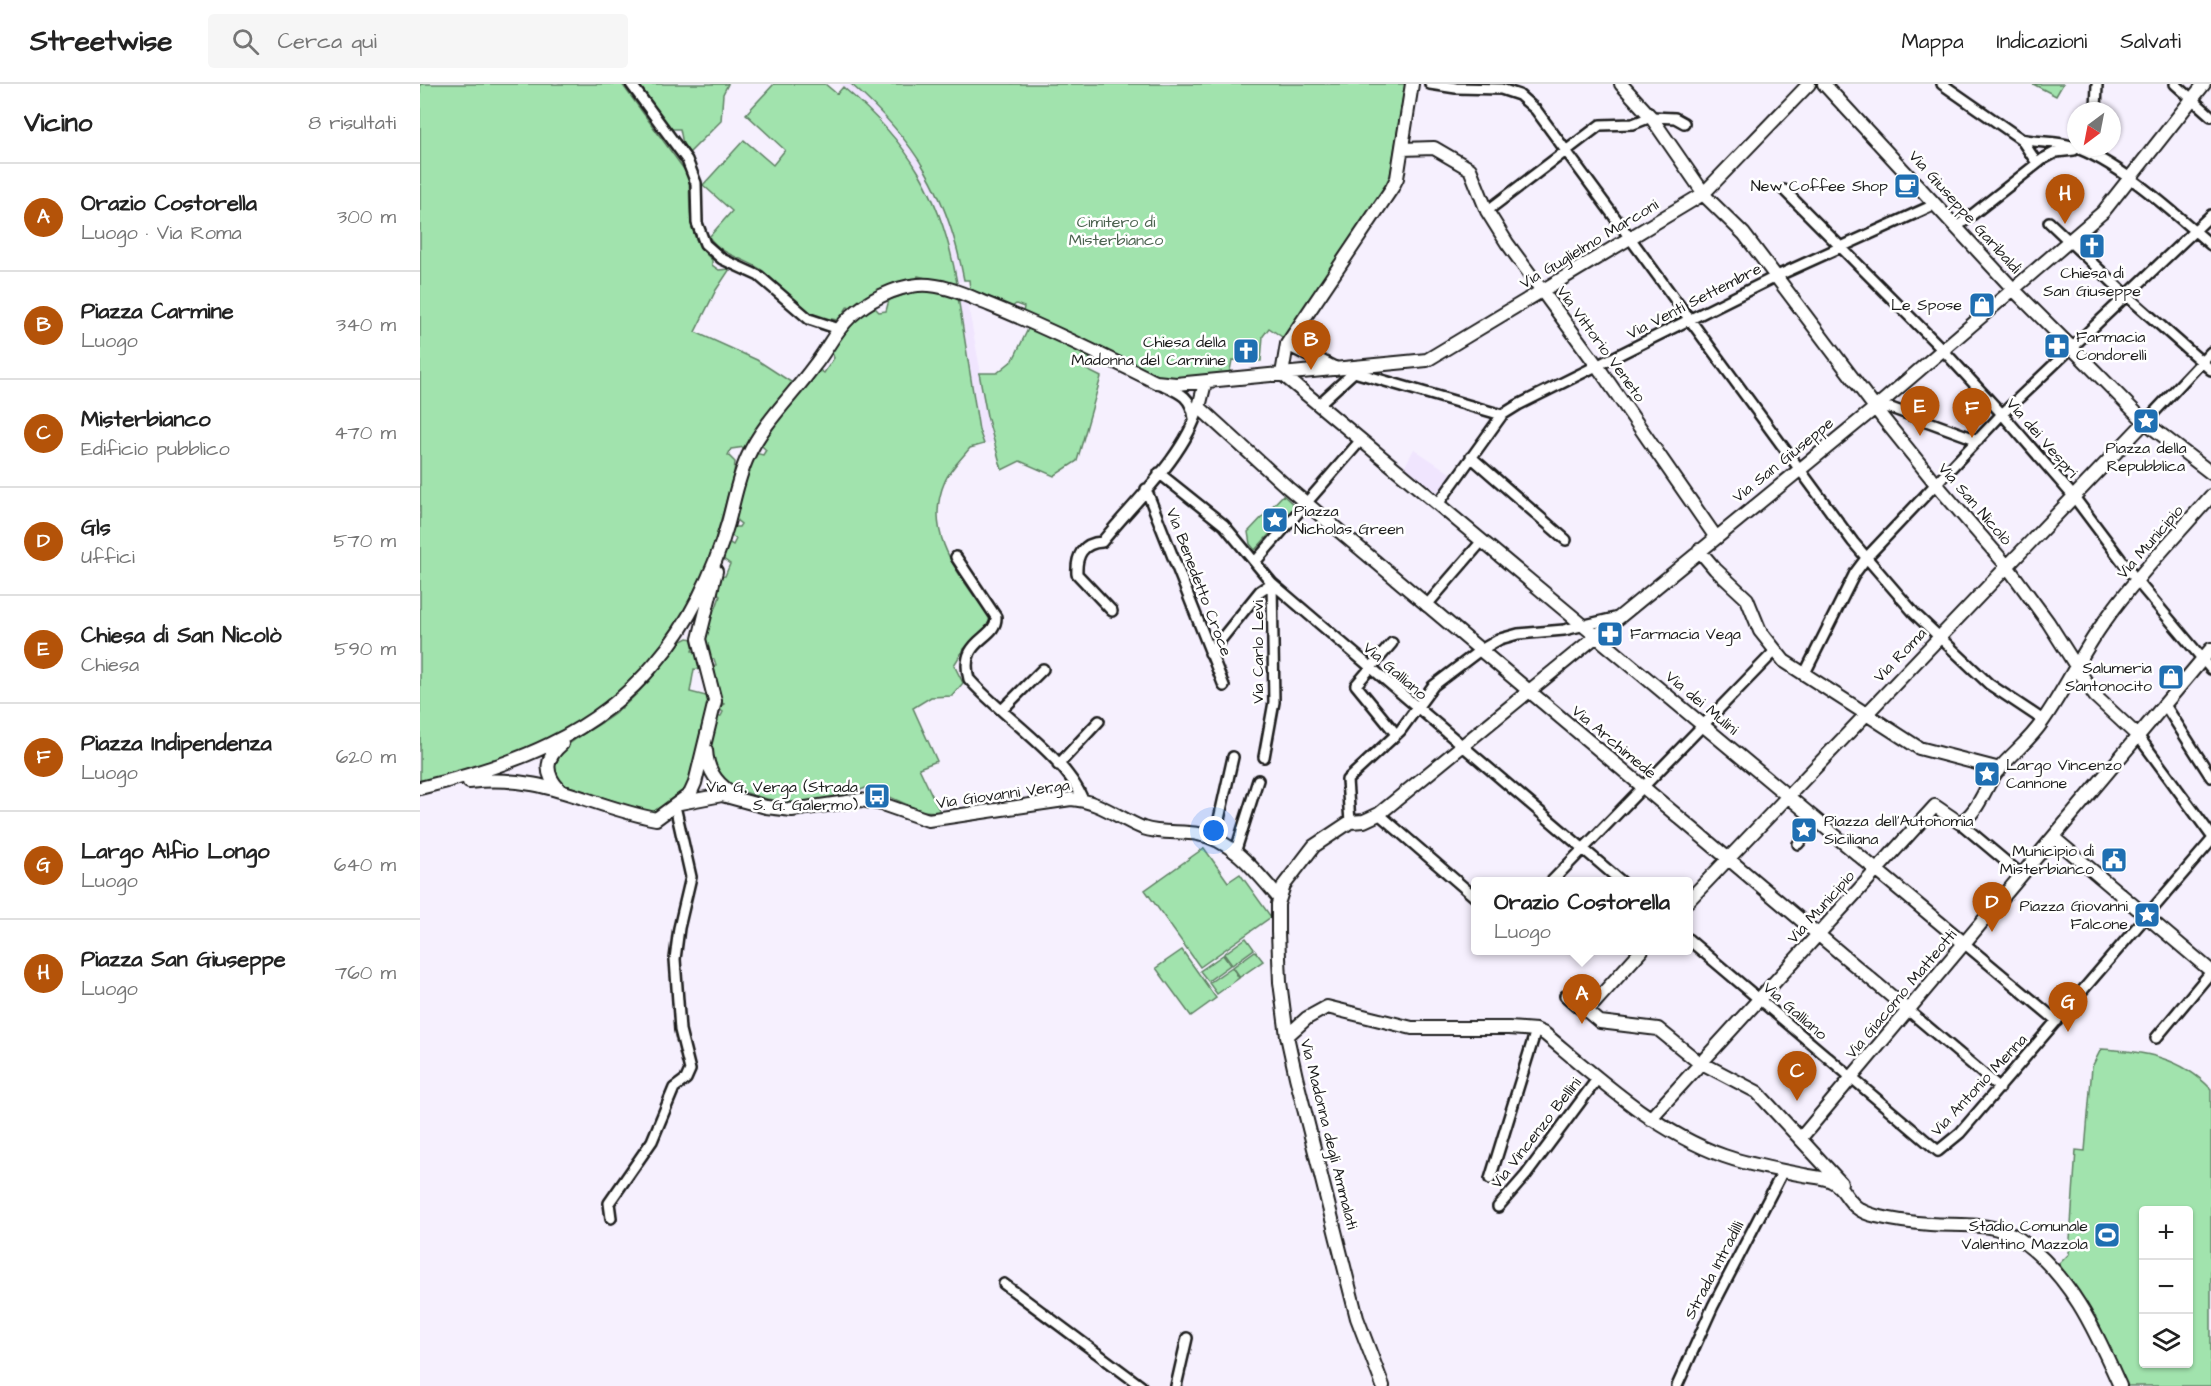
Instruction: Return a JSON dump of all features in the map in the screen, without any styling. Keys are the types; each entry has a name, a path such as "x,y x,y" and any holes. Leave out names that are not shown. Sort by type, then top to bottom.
{"street":[{"path":"631,84 687,160 693,174 697,223 705,244 722,259 759,276 810,319 839,329"},
{"path":"1279,375 1288,342 1387,198 1397,178 1412,84"},
{"path":"1430,84 1513,92 1536,110 1797,470 1867,557 1908,606 1939,638 1996,690 2043,720"},
{"name":"Via San Nicolò","path":"1621,84 1651,117 1704,194 1744,234 1875,408 1936,484 2007,566 2048,622 2095,696 2139,737 2211,836"},
{"name":"Via Guglielmo Marconi","path":"1156,382 1205,383 1427,360 1704,194 1809,84"},
{"name":"Via Giuseppe Garibaldi","path":"1824,84 1958,226 2014,290 2145,422"},
{"path":"1941,84 2021,139 2039,144 2067,145"},
{"path":"2096,102 2097,84"},
{"path":"2175,84 2211,116"},
{"name":"Via San Giuseppe","path":"1279,898 1284,885 1314,846 1350,822 1364,821 1379,814 1715,536 1875,408 2069,242 2103,212 2204,84"},
{"path":"1487,211 1567,152 1600,124 1633,124 1651,117 1675,118 1684,123"},
{"path":"2021,139 2037,163"},
{"name":"Via Vittorio Veneto","path":"1402,149 1428,146 1470,169 1487,211 1715,536"},
{"path":"1958,226 2037,163 2056,152 2067,151"},
{"path":"2096,156 2130,179 2211,245"},
{"name":"Via dei Vespri","path":"1784,190 1839,248 1942,349 2002,414 2074,497 2137,581 2207,653 2211,669"},
{"name":"Via Venti Settembre","path":"1438,504 1502,415 1518,405 1776,276 1936,204"},
{"path":"1804,675 1855,573 1867,557 2002,414 2211,215"},
{"path":"2049,222 2126,295 2211,370"},
{"path":"420,788 513,780 559,789 656,819 692,791 715,701 699,639 737,485 751,450 816,364 839,329 850,317 879,297 910,286 931,286 963,294 1033,322 1185,396 1196,405"},
{"path":"1288,342 1347,370 1502,415"},
{"path":"2211,352 2145,422 2211,473"},
{"path":"1322,407 1347,370"},
{"name":"Via dei Mulini","path":"1279,375 1322,407 2057,1022"},
{"path":"1196,405 1205,383"},
{"path":"1112,611 1077,574 1076,559 1085,546 1102,542 1180,447 1195,421 1196,405 1192,384"},
{"name":"Via Archimede","path":"1196,405 1306,504 1426,606 2000,1088"},
{"path":"1875,408 1891,408 1978,440"},
{"path":"1195,421 1209,418"},
{"name":"Via Roma","path":"1693,897 2145,422"},
{"path":"1255,562 1361,440"},
{"path":"1471,457 1566,540"},
{"name":"Via Galliano","path":"1159,473 1224,525 1272,583 1415,708 1616,877"},
{"name":"Via Benedetto Croce","path":"1146,489 1224,686"},
{"name":"Via Municipio","path":"1650,1119 1935,806 1960,823 1977,808 1985,790 2000,768 2027,742 2043,720 2102,625 2211,496"},
{"path":"559,789 550,777 549,759 556,748 601,717 628,693 670,645 699,594 727,526"},
{"path":"1426,606 1482,541"},
{"path":"1699,550 1715,569 1747,599 1760,631 1773,652 1804,675 1919,748 2000,768"},
{"path":"956,557 996,617 994,627 969,652 967,659 969,679 1058,765 1078,787 1083,800"},
{"path":"1210,653 1260,591 1272,583"},
{"name":"Via Carlo Levi","path":"1264,757 1274,702 1272,583"},
{"path":"1350,822 1347,780 1396,734 1433,686 1479,651 1500,639 1615,618"},
{"path":"670,645 686,633 691,632 699,639"},
{"path":"1392,643 1356,685 1396,734"},
{"path":"1556,877 1773,652"},
{"name":"Via Giacomo Matteotti","path":"1800,1139 2207,653"},
{"path":"1002,710 1043,669"},
{"path":"2164,705 2211,777"},
{"path":"1058,765 1099,721"},
{"path":"420,788 506,764 575,734"},
{"path":"706,743 710,770 715,778 729,792 747,801"},
{"path":"1233,757 1215,837 1252,867 1279,898 1278,954 1287,1036"},
{"path":"1235,853 1258,780"},
{"path":"677,804 722,795 747,801"},
{"name":"Via Giovanni Verga","path":"747,801 765,807 792,810 861,800 882,804 928,820 1071,799 1106,807 1146,829 1215,837"},
{"path":"610,1218 609,1203 652,1142 674,1088 686,1079 690,1070 679,1022 675,959 679,928 691,877 677,804"},
{"path":"1379,814 1471,894"},
{"path":"1798,844 1818,822"},
{"path":"1960,823 2022,875"},
{"path":"2054,838 2211,971 2156,1038"},
{"name":"Via Antonio Menna","path":"1938,1151 1960,1133 2000,1088 2211,841"},
{"path":"1252,867 1284,885"},
{"name":"Via Galliano","path":"1693,942 1938,1151"},
{"path":"1565,996 1580,1009 1590,1007 1638,955"},
{"name":"Via Madonna degli Ammalati","path":"1383,1386 1358,1318 1287,1036 1307,1018 1327,1007 1412,1028 1536,1030"},
{"path":"1590,1007 1600,1022 1658,1029 1702,1063 1756,1092 1833,1174 1864,1212"},
{"path":"1490,1179 1536,1030 1545,1034 1650,1119 1675,1135 1726,1157 1832,1181 1854,1208 1864,1212 1912,1222 1978,1226 2002,1230 2017,1237 2040,1256 2076,1297 2095,1328 2120,1386"},
{"name":"Via Vincenzo Bellini","path":"1498,1207 1526,1175 1598,1078"},
{"name":"Strada Intradilli","path":"1677,1386 1713,1306 1783,1171"},
{"path":"1004,1284 1141,1386"},
{"path":"1176,1386 1187,1338"}],"shaded area":[{"path":"840,84 851,84 886,117 928,171 953,229 964,280 957,283 952,251 940,212 911,158 882,122"},
{"path":"958,297 967,300 994,442 984,444 979,430"},
{"path":"1414,449 1453,475 1438,496 1404,468"}],"green space":[{"path":"420,84 622,84 686,172 689,179 691,223 697,242 712,260 712,265 719,270 730,269 716,290 695,332 757,360 794,384 745,447 731,449 728,455 735,462 734,473 705,569 683,615 669,637 636,677 598,712 558,736 498,762 493,759 486,765 420,781"},
{"path":"638,84 728,84 723,94 721,121 689,153 683,144 680,129 671,129"},
{"path":"774,84 825,84 837,94 843,87 887,129 920,174 932,198 951,252 957,283 948,284 918,276 916,281 854,309 848,306 839,320 826,319 807,312 763,271 727,253 715,244 709,237 732,211 703,185 744,140 773,165 785,150 746,114"},
{"name":"Cimitero di Misterbianco","path":"851,84 1405,84 1386,191 1375,206 1370,206 1369,215 1285,339 1269,328 1263,336 1261,361 1232,360 1229,376 1182,381 1162,378 1023,312 1024,307 1016,304 1012,307 975,294 975,291 970,289 969,280 964,280 949,222 926,172 894,127"},
{"path":"2033,84 2063,84 2056,96"},
{"path":"916,291 930,291 958,297 979,430 984,444 970,448 947,477 939,501 938,520 949,556 992,621 964,649 954,665 963,683 952,696 931,697 913,708 937,761 919,768 940,812 921,811 868,787 841,795 799,802 772,800 749,794 728,784 716,772 713,765 711,745 713,732 716,718 723,712 718,708 724,704 719,702 714,667 716,665 714,659 710,659 704,640 711,607 716,608 720,596 715,588 718,577 725,576 730,564 722,558 728,542 733,545 736,539 730,535 733,527 739,527 741,524 735,519 751,461 755,453 763,455 766,450 760,444 818,369 824,373 834,358 831,350 862,313 873,306 879,312 886,311 889,300"},
{"path":"1029,327 1090,357 1085,369 1101,377 1077,461 1054,476 1020,461 1002,470 987,416 979,373 997,373 1013,360"},
{"path":"1283,495 1295,506 1255,550 1250,544 1248,532"},
{"path":"688,638 696,640 692,651 699,652 704,670 694,669 690,692 710,697 690,787 659,812 650,813 559,783 552,763 558,755 573,741 626,704 666,661 680,642"},
{"path":"1204,848 1228,882 1240,874 1271,917 1200,967 1145,890"},
{"path":"1246,938 1254,949 1232,965 1224,954"},
{"path":"1182,950 1216,998 1191,1016 1156,968"},
{"path":"1255,951 1263,961 1240,977 1233,967"},
{"path":"1223,955 1230,965 1208,981 1200,971"},
{"path":"1232,967 1239,978 1217,994 1209,983"},
{"name":"Stadio Comunale Valentino Mazzola","path":"2101,1049 2161,1058 2187,1070 2211,1089 2211,1386 2127,1386 2096,1318 2059,1264 2069,1254 2076,1150 2085,1151 2092,1067"}],"place":[{"name":"New Coffee Shop","path":"1907,186"},
{"name":"Piazza San Giuseppe","path":"2065,224"},
{"name":"Chiesa di San Giuseppe","path":"2092,246"},
{"name":"Le Spose","path":"1982,305"},
{"name":"Farmacia Condorelli","path":"2057,346"},
{"name":"Chiesa della Madonna del Carmine","path":"1246,351"},
{"name":"Piazza Carmine","path":"1311,370"},
{"name":"Piazza della Repubblica","path":"2146,421"},
{"name":"Chiesa di San Nicolò","path":"1920,436"},
{"name":"Piazza Indipendenza","path":"1972,438"},
{"name":"Piazza Nicholas Green","path":"1275,520"},
{"name":"Farmacia Vega","path":"1610,634"},
{"name":"Salumeria Santonocito","path":"2171,677"},
{"name":"Largo Vincenzo Cannone","path":"1987,774"},
{"name":"Via G. Verga (Strada S. G. Galermo)","path":"877,796"},
{"name":"Piazza dell'Autonomia Siciliana","path":"1804,830"},
{"name":"Municipio di Misterbianco","path":"2114,860"},
{"name":"Piazza Giovanni Falcone","path":"2147,915"},
{"name":"Gls","path":"1992,932"},
{"name":"Orazio Costorella","path":"1582,1024"},
{"name":"Largo Alfio Longo","path":"2068,1032"},
{"name":"Misterbianco","path":"1797,1101"},
{"name":"Stadio Comunale Valentino Mazzola","path":"2107,1235"}]}
